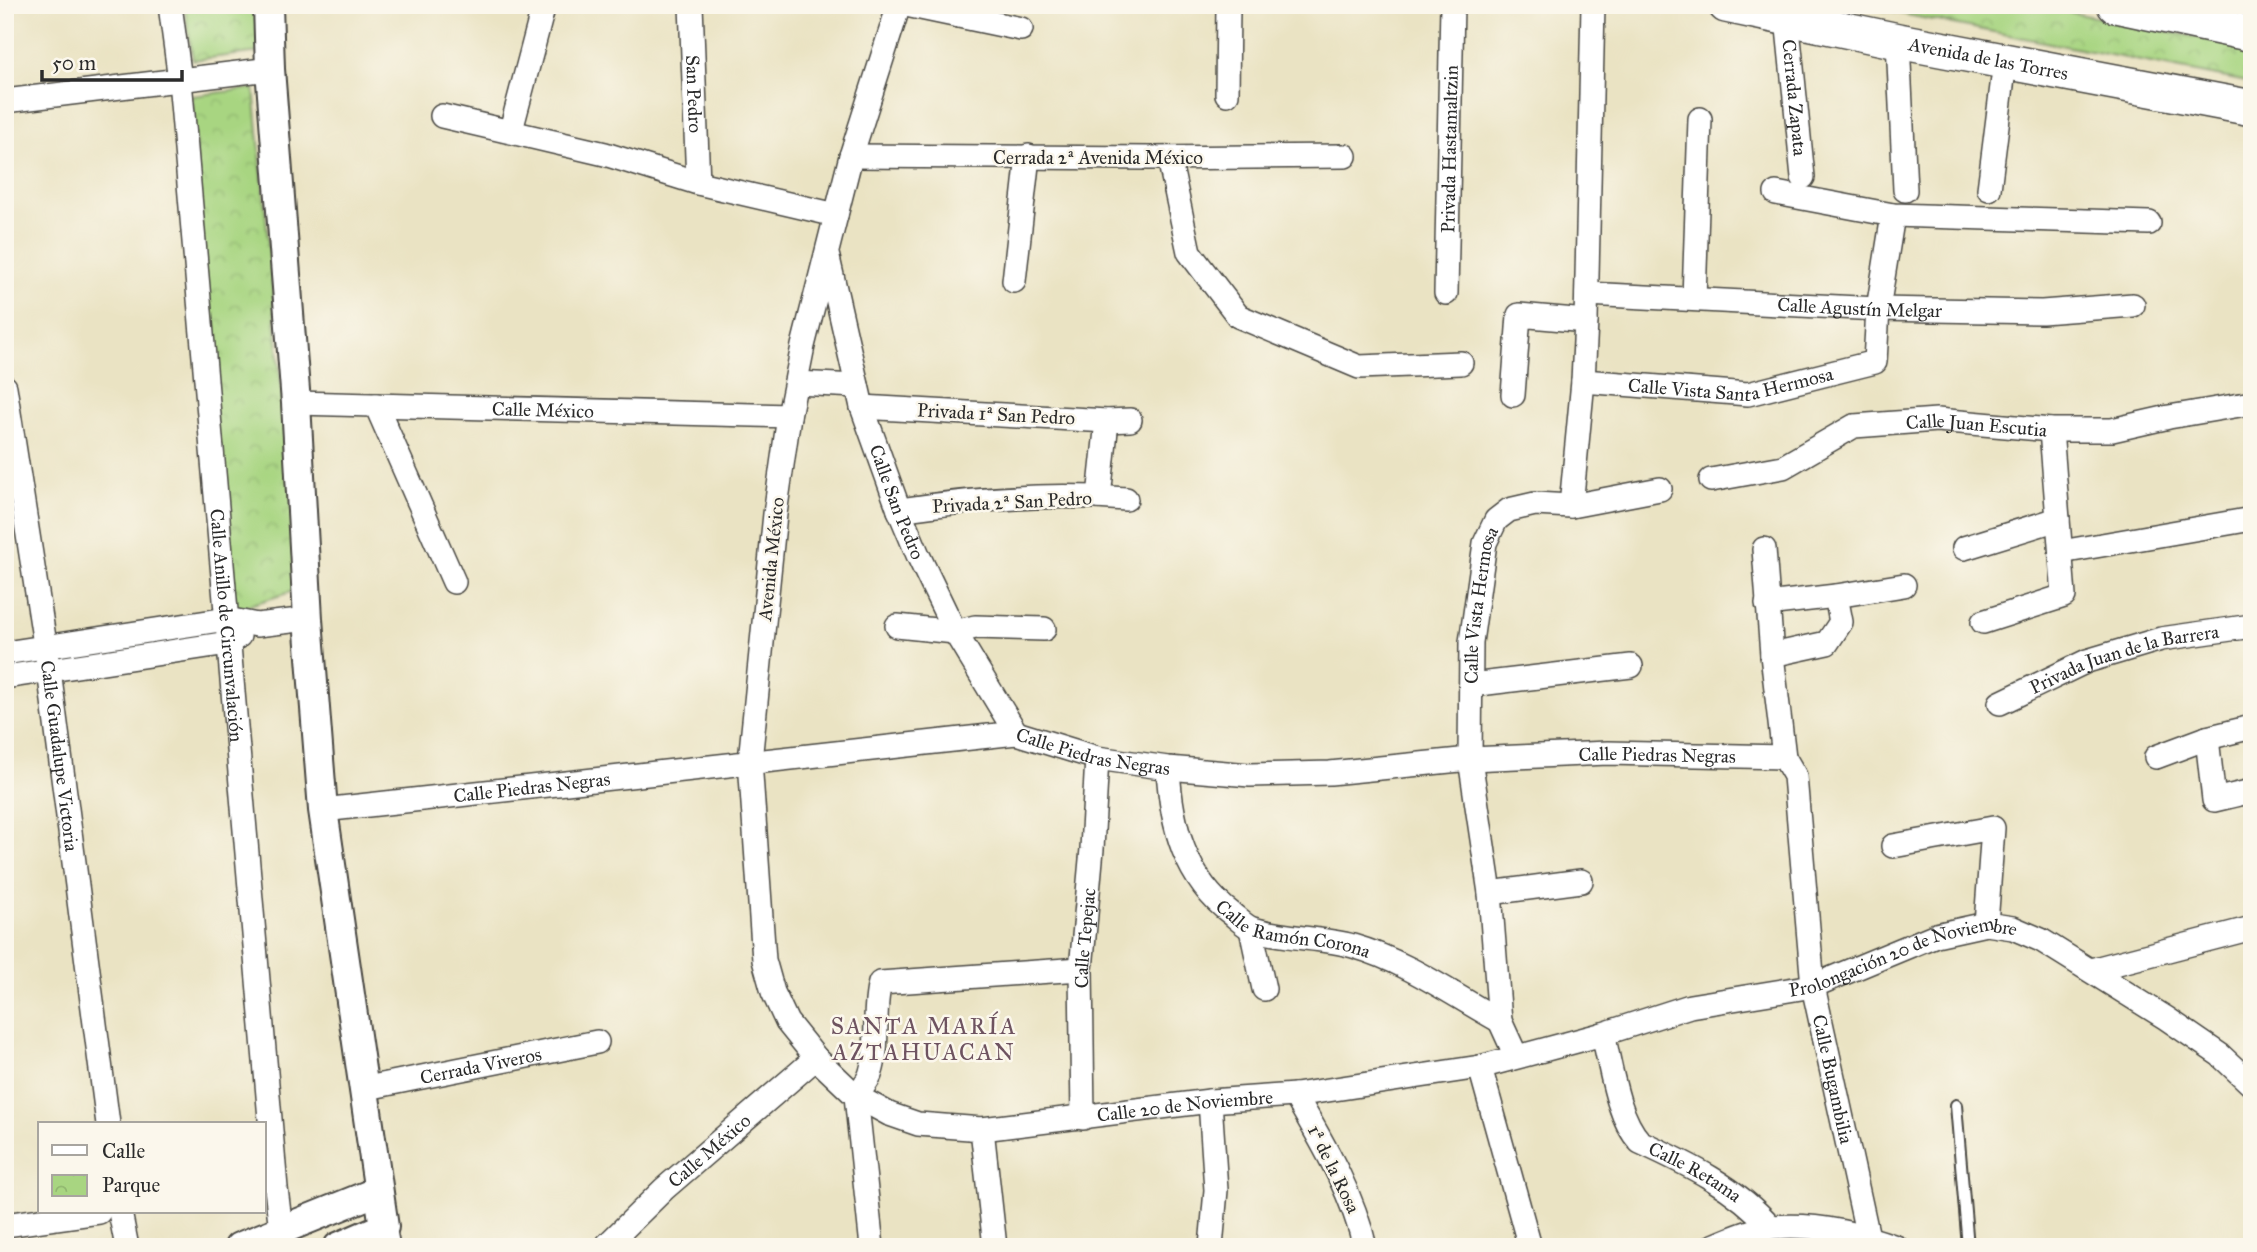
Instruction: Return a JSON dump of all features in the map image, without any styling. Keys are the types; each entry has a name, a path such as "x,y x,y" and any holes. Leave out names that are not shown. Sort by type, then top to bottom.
{"main road":[{"name":"Avenida de las Torres","path":"1726,5 1898,41 2252,108"},
{"path":"2115,5 2252,34"}],"street":[{"name":"Calle Anillo de Circunvalación","path":"170,5 180,80 227,619 265,1122"},
{"path":"268,5 270,69 296,403 308,619 323,810 386,1237 338,1247"},
{"path":"511,130 544,5"},
{"name":"San Pedro","path":"691,5 698,183"},
{"name":"Avenida México","path":"856,1096 816,1058 788,1022 773,992 764,960 750,761 775,514 789,416 850,156 899,5"},
{"path":"906,5 1021,29"},
{"path":"1227,94 1228,5"},
{"name":"Privada Hastamaltzin","path":"1446,293 1452,5"},
{"path":"1593,5 1586,321 1571,506 1660,489"},
{"name":"Cerrada Zapata","path":"1787,18 1803,177"},
{"path":"1898,41 1905,190"},
{"path":"1989,189 2006,62"},
{"path":"5,101 270,69"},
{"path":"442,116 511,130 605,154 698,183 836,215"},
{"path":"1694,299 1700,119"},
{"name":"Cerrada 2ª Avenida México","path":"850,156 1345,156"},
{"path":"1014,281 1028,156"},
{"path":"1169,158 1189,252 1238,316 1359,367 1461,363"},
{"path":"1776,193 1893,215 2149,223"},
{"path":"1878,309 1893,215"},
{"name":"Calle San Pedro","path":"826,252 860,396 899,510 955,632 1016,733"},
{"name":"Calle Agustín Melgar","path":"1587,294 1878,309 2042,312 2133,305"},
{"name":"Calle Vista Santa Hermosa","path":"1583,381 1748,394 1875,362 1878,309"},
{"path":"1513,394 1519,315 1586,321"},
{"name":"Privada 1ª San Pedro","path":"796,383 860,396 1118,420 1099,497"},
{"name":"Calle Guadalupe Victoria","path":"5,387 49,670 108,1122"},
{"name":"Calle México","path":"296,403 789,416"},
{"name":"Calle Juan Escutia","path":"1711,480 1783,467 1854,426 1937,420 2052,430 2112,430 2252,403"},
{"path":"376,405 454,582"},
{"path":"1983,622 2064,596 2052,430"},
{"name":"Privada 2ª San Pedro","path":"899,510 958,501 1099,497 1126,499"},
{"name":"Calle Vista Hermosa","path":"1516,1056 1500,1021 1490,894 1470,759 1471,642 1485,543 1496,520 1509,510 1535,504 1571,506"},
{"path":"1964,548 2058,519"},
{"path":"2062,552 2252,519"},
{"name":"Calle Bugambilia","path":"1764,550 1772,655 1784,757 1796,776 1813,986 1868,1237"},
{"path":"1768,604 1904,585"},
{"path":"1772,655 1827,643 1841,622 1836,596"},
{"path":"5,653 227,619 257,625 308,619"},
{"path":"5,677 228,643 257,625"},
{"path":"897,626 955,632 975,627 1044,629"},
{"name":"Privada Juan de la Barrera","path":"2000,704 2087,661 2161,639 2252,626"},
{"path":"1471,685 1631,666"},
{"path":"2156,757 2207,738 2252,727"},
{"name":"Calle Piedras Negras","path":"323,810 1016,733 1097,758 1250,775 1330,772 1470,759 1608,753 1784,757"},
{"path":"2207,738 2214,800 2252,791"},
{"name":"Calle Tepejac","path":"1083,1118 1081,969 1097,758"},
{"name":"Calle Ramón Corona","path":"1168,768 1169,793 1176,831 1187,862 1203,887 1251,929 1352,946 1392,960 1500,1021"},
{"path":"1893,846 1993,828 1986,924"},
{"path":"1490,894 1581,881"},
{"name":"Prolongación 20 de Noviembre","path":"1516,1056 1603,1034 1690,1006 1813,986 1936,934 1986,924 2013,928 2041,940 2091,970 2220,1055 2252,1085"},
{"path":"2091,970 2252,928"},
{"path":"1251,929 1264,989"},
{"path":"872,1247 856,1096 871,1074 875,1000 880,983 1081,969"},
{"name":"Calle Retama","path":"1603,1034 1623,1114 1631,1132 1640,1142 1720,1183 1753,1207 1771,1227"},
{"name":"Cerrada Viveros","path":"362,1088 597,1042"},
{"name":"Calle 20 de Noviembre","path":"856,1096 888,1114 918,1124 982,1129 1210,1101 1295,1095 1480,1067 1516,1056"},
{"name":"Calle México","path":"605,1247 664,1189 816,1058"},
{"path":"1480,1067 1530,1247"},
{"name":"1ª de la Rosa","path":"1295,1095 1343,1181 1359,1222 1365,1247"},
{"path":"1210,1101 1216,1190 1211,1247"},
{"path":"982,1129 995,1247"},
{"name":"Calle Anillo de Circunvalación","path":"266,1137 270,1189 282,1239"},
{"path":"239,1247 282,1239 379,1191"},
{"path":"5,1225 85,1214"},
{"path":"120,1214 127,1247"},
{"path":"1711,1247 1771,1227 1820,1227 1868,1237 1896,1247"}],"lane":[{"path":"1956,1105 1968,1247"}],"green space":[{"path":"184,5 254,5 261,52 193,60"},
{"path":"1857,5 2033,5 2252,48 2252,83"},
{"path":"254,88 300,589 228,612 192,96"}],"district":[{"name":"SANTA MARÍA AZTAHUACAN","path":"924,1039"}]}
